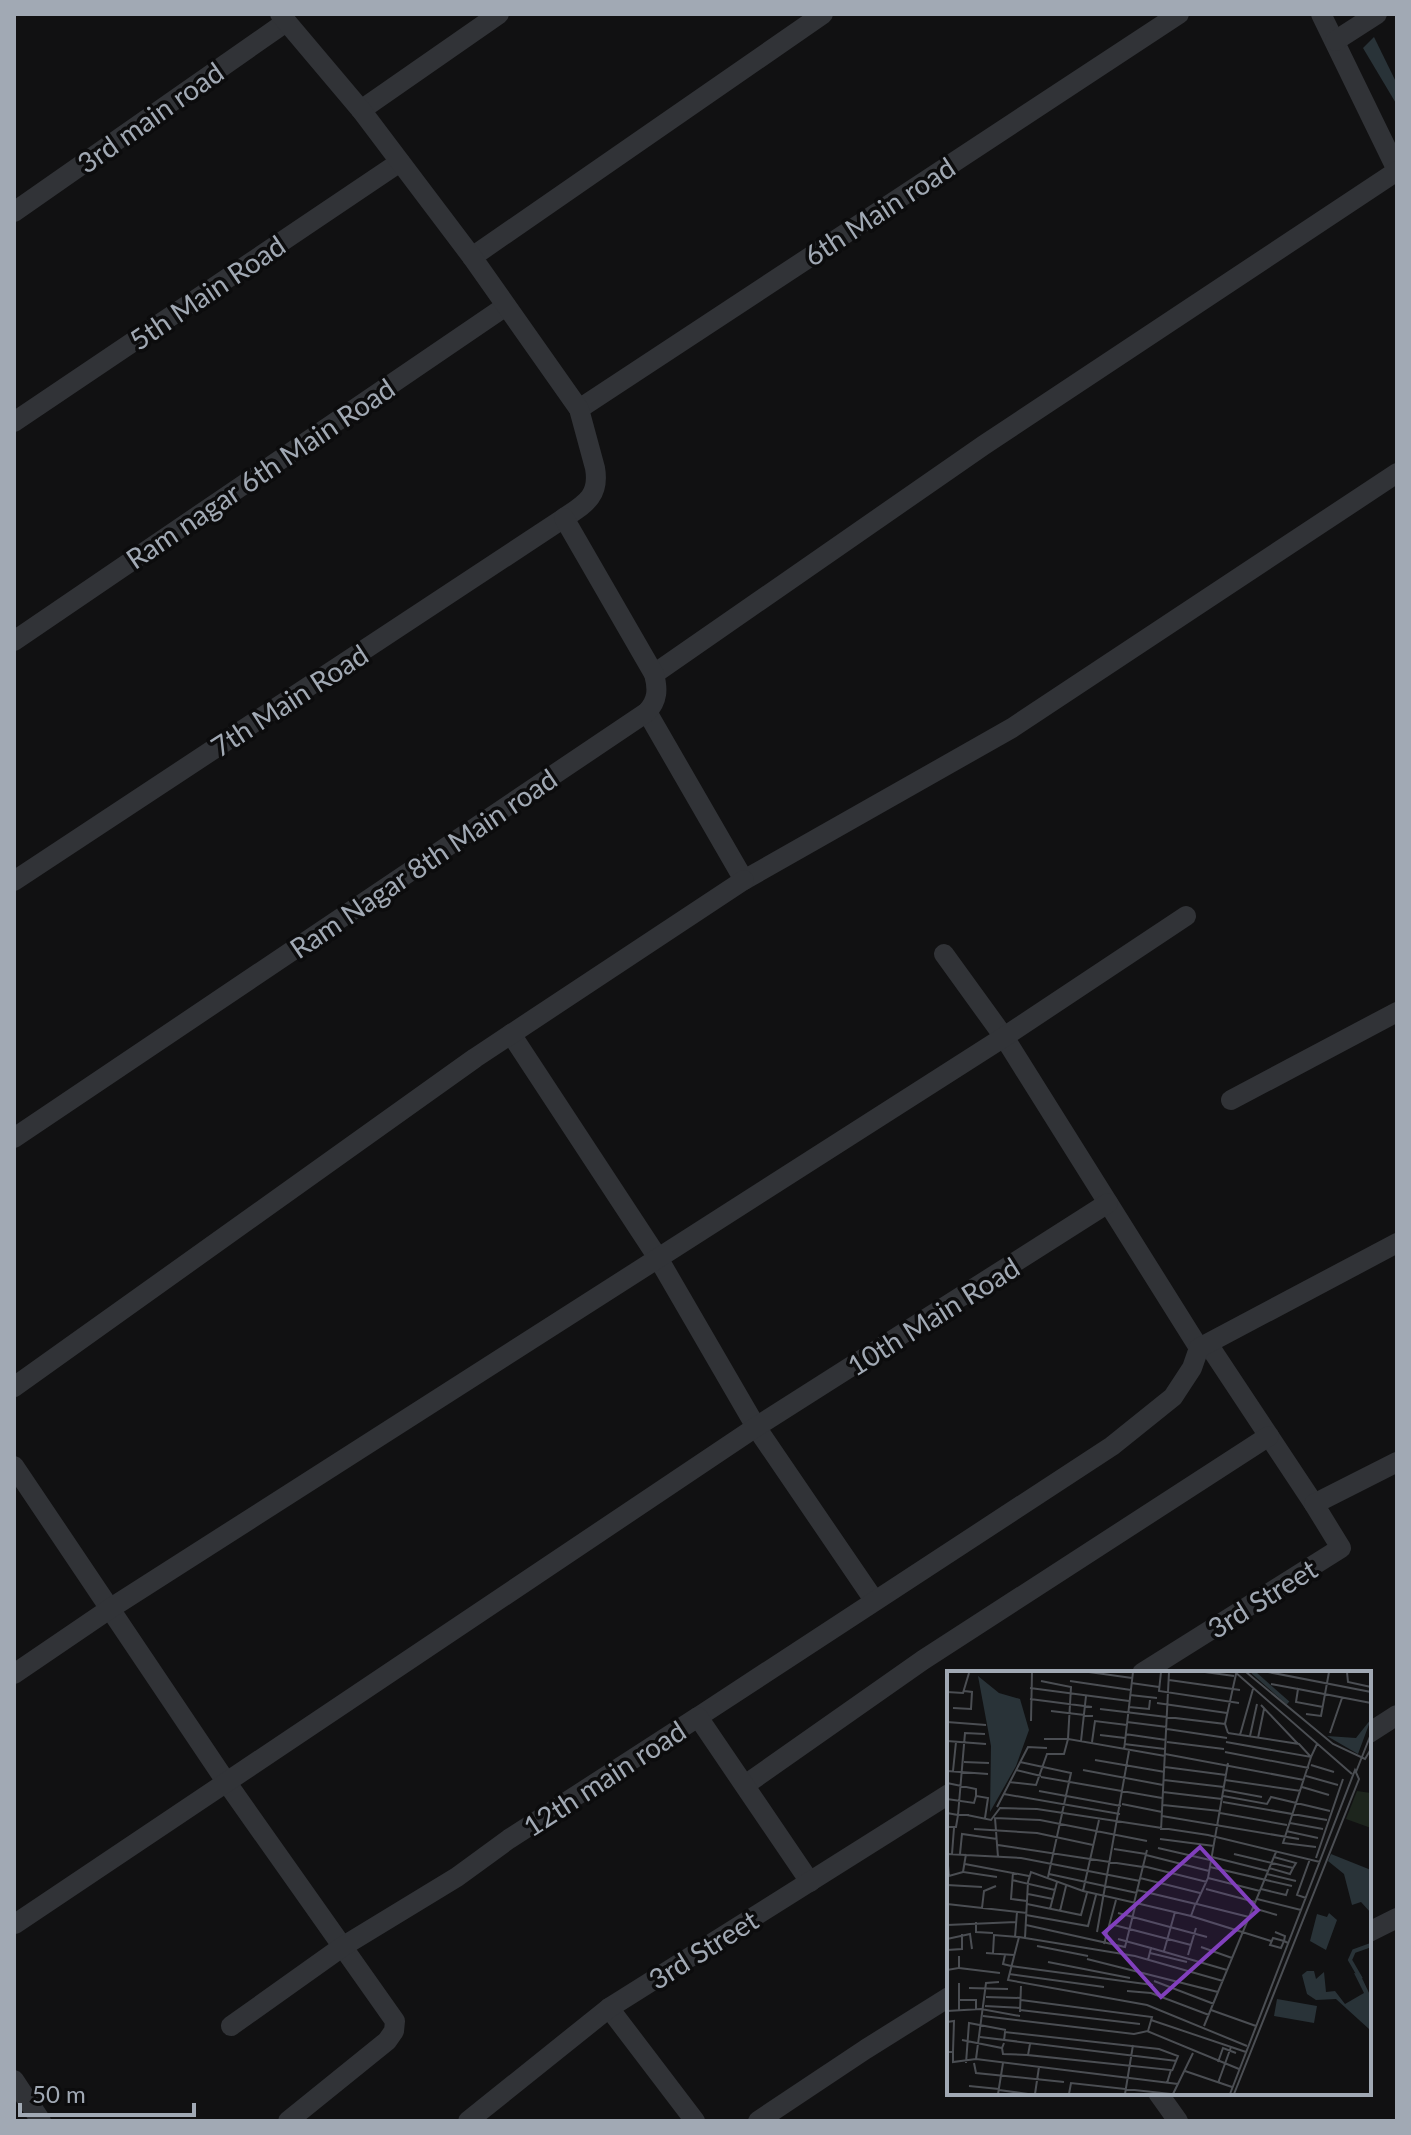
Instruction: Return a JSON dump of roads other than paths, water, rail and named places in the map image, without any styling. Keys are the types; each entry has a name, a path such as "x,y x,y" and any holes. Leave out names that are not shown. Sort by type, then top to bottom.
{"street":[{"path":"361,110 499,14"},
{"path":"472,257 823,14"},
{"name":"6th Main road","path":"579,409 1179,14"},
{"path":"654,674 984,445 1396,166 1321,14"},
{"path":"1335,41 1377,14"},
{"path":"283,18 361,110 472,257 579,409"},
{"name":"3rd main road","path":"14,212 283,18"},
{"name":"5th Main Road","path":"14,422 400,162"},
{"name":"Ram nagar 6th Main Road","path":"14,641 506,306"},
{"name":"7th Main Road","path":"14,881 588,500 594,494 596,485 595,468 579,409"},
{"path":"14,1387 511,1034 744,880 1012,728 1397,473"},
{"path":"564,518 654,674 656,700 647,712 744,880"},
{"name":"Ram Nagar 8th Main road","path":"14,1138 647,712"},
{"path":"14,1674 111,1608 1004,1037 1186,916"},
{"path":"944,954 1004,1037 1108,1203 1314,1504 1397,1462"},
{"path":"1231,1100 1397,1012"},
{"path":"511,1034 658,1258 756,1427 874,1600"},
{"name":"10th Main Road","path":"15,1924 756,1427 1108,1203"},
{"path":"698,1717 1112,1446 1173,1397 1204,1346 1397,1243"},
{"path":"745,1785 923,1660 1269,1436"},
{"path":"14,1466 227,1783 395,2021 394,2031 387,2041 288,2121"},
{"name":"3rd Street","path":"1145,1671 1341,1548 1314,1504"},
{"path":"1371,1732 1397,1715"},
{"name":"12th main road","path":"231,2026 342,1947 457,1877 509,1839 698,1717 810,1882"},
{"name":"3rd Street","path":"468,2121 609,2008 947,1795"},
{"path":"1371,1931 1397,1918"},
{"path":"758,2121 947,1998"},
{"path":"609,2008 695,2121"},
{"path":"14,2080 41,2121"},
{"path":"1153,2121 1175,2116 1159,2095"}]}
